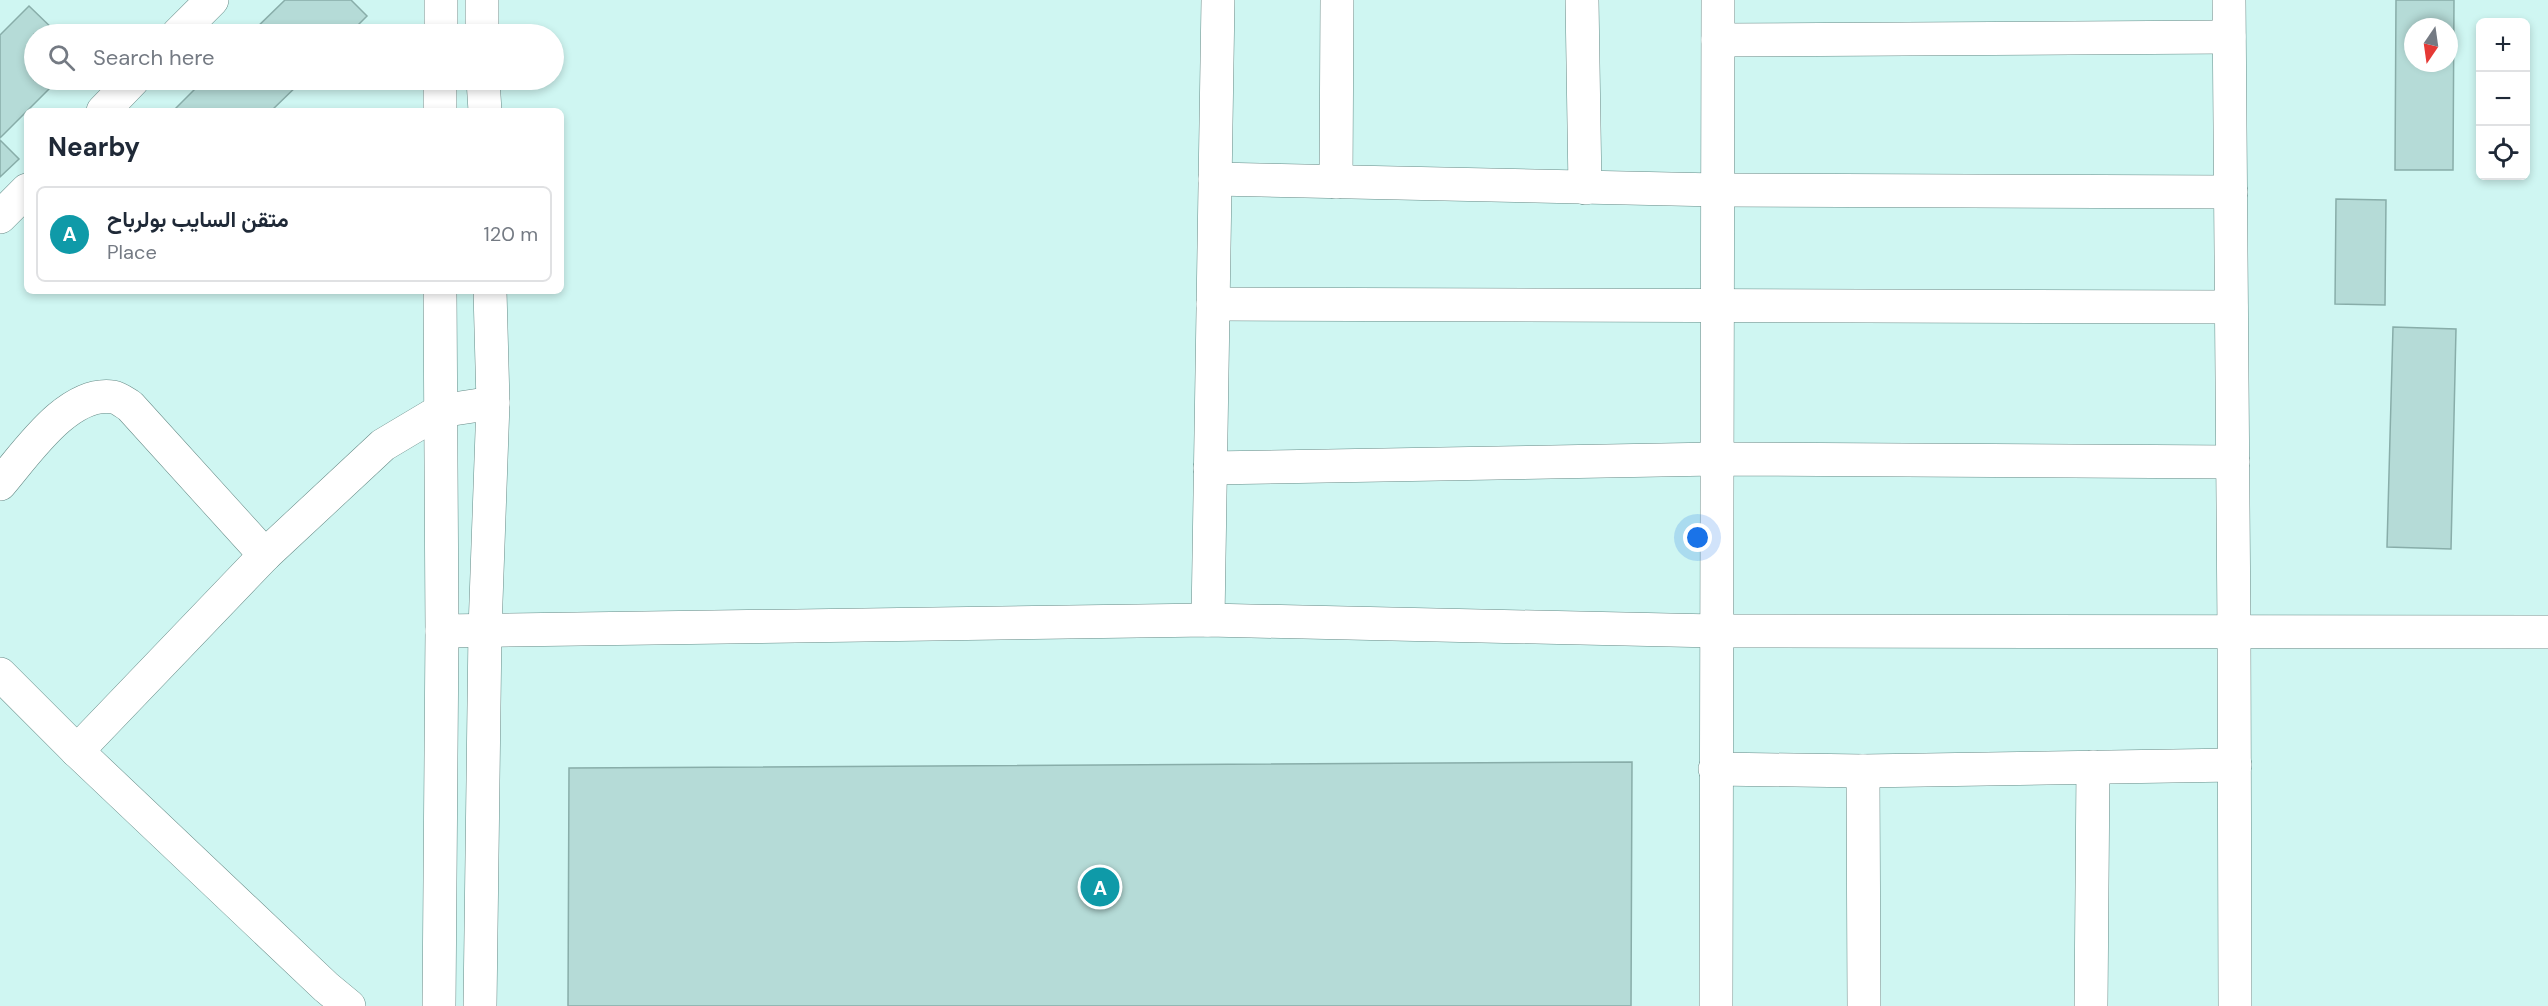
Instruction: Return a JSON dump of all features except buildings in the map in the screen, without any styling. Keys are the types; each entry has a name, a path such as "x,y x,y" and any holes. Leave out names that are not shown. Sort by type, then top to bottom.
{"street":[{"path":"188,24 212,0"},
{"path":"441,0 441,24"},
{"path":"482,0 482,24"},
{"path":"1208,620 1218,0"},
{"path":"1336,182 1337,0"},
{"path":"1582,0 1585,188"},
{"path":"1716,1006 1718,0"},
{"path":"2229,0 2235,1006"},
{"path":"1718,40 2229,37"},
{"path":"106,108 124,90"},
{"path":"440,90 440,108"},
{"path":"484,90 485,108"},
{"path":"1215,179 1717,190 2231,192"},
{"path":"0,218 24,192"},
{"path":"439,1006 442,631 440,294"},
{"path":"480,1006 485,630 493,404 490,294"},
{"path":"1213,304 2231,307"},
{"path":"0,484 49,426 83,401 96,397 116,397 130,406 265,555"},
{"path":"77,751 265,555 383,445 440,411 493,404"},
{"path":"1210,468 1716,459 2233,462"},
{"path":"442,631 1208,620 1715,631 2548,632"},
{"path":"0,674 328,1000"},
{"path":"1715,769 1863,771 2235,765"},
{"path":"2091,1006 2092,767"},
{"path":"1863,771 1864,1006"}],"place":[{"name":"متقن السايب بولرباح","path":"1100,887"}]}
